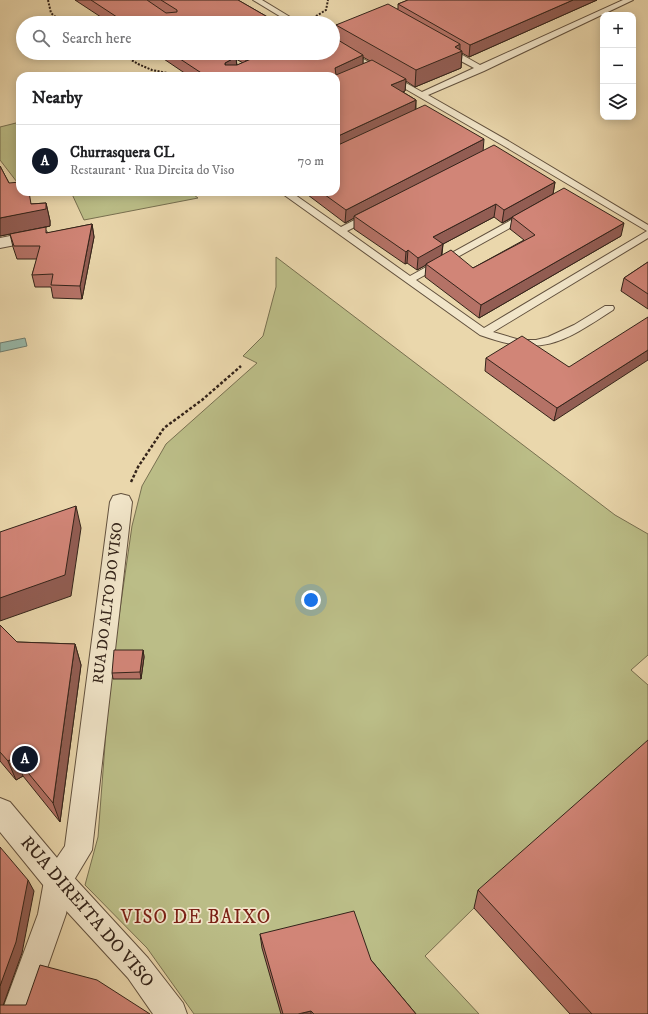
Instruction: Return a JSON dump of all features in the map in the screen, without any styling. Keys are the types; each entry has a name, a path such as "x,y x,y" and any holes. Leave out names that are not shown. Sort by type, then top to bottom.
{"street":[{"path":"0,243 57,231"},
{"name":"RUA DO ALTO DO VISO","path":"58,882 78,850 121,502"},
{"name":"RUA DIREITA DO VISO","path":"0,811 58,882 138,968 172,1014"},
{"path":"16,1014 52,914 58,882"}],"lane":[{"path":"256,0 284,16"},
{"path":"422,95 629,0"},
{"path":"340,30 362,21"},
{"path":"439,45 481,69"},
{"path":"340,49 369,69 422,95 435,107 574,188 648,228"},
{"path":"291,196 484,333 497,339 515,343 537,344 560,338 608,308"},
{"path":"408,280 530,212"},
{"path":"340,231 375,213"},
{"path":"484,333 648,234"}],"path":[{"path":"48,0 51,13 55,16"},
{"path":"316,16 326,10 328,0"},
{"path":"130,60 158,72"},
{"name":"RUA DO ALTO DO VISO","path":"121,502 138,467 164,428 202,400 241,366"}],"green space":[{"path":"16,123 16,181 0,160 0,127"},
{"path":"73,196 195,196 198,198 84,220"},
{"path":"276,257 615,515 648,534 648,655 631,670 648,685 648,752 474,908 425,956 479,1014 194,1014 147,948 85,885 98,837 110,679 132,526 142,486 166,444 257,363 243,356 263,336 276,287"}],"shaded area":[{"path":"25,338 27,346 0,352 0,343"}],"building":[{"path":"91,0 147,0 166,13 177,12 177,10 161,0 238,0 266,16 115,16"},
{"path":"408,0 573,0 470,45 398,4"},
{"path":"388,4 460,44 455,47 462,51 416,70 340,27 340,23"},
{"path":"340,41 363,55 335,68 336,72 200,72 182,60 230,60 225,63 225,65 237,65 249,60 340,60"},
{"path":"372,60 406,79 391,85 416,100 340,135 340,73"},
{"path":"425,105 484,139 346,210 327,196 340,196 340,144"},
{"path":"494,145 555,182 504,210 496,204 433,237 443,244 418,258 408,250 406,252 354,216"},
{"path":"0,166 9,183 16,182 16,196 30,196 31,204 46,203 46,209 0,218"},
{"path":"564,188 624,223 481,305 426,264 451,250 473,268 535,235 512,217"},
{"path":"92,224 80,286 51,285 53,274 32,275 40,246 14,246 10,234 46,227 46,233"},
{"path":"648,262 648,294 624,278"},
{"path":"648,317 648,350 557,408 486,358 522,336 569,367"},
{"path":"76,506 65,575 0,598 0,532"},
{"path":"0,625 17,642 75,644 53,803 15,757 8,761 0,752"},
{"path":"114,650 143,650 140,672 112,673"},
{"path":"648,740 648,1014 592,1014 478,890"},
{"path":"0,847 28,880 16,942 0,986"},
{"path":"354,911 371,960 416,1014 314,1014 311,1011 298,1014 283,1014 260,934"},
{"path":"40,965 97,980 150,1014 0,1014 0,1005 26,1005"}],"place":[{"name":"Churrasquera CL","path":"25,759"}],"district":[{"name":"VISO DE BAIXO","path":"196,917"}]}
